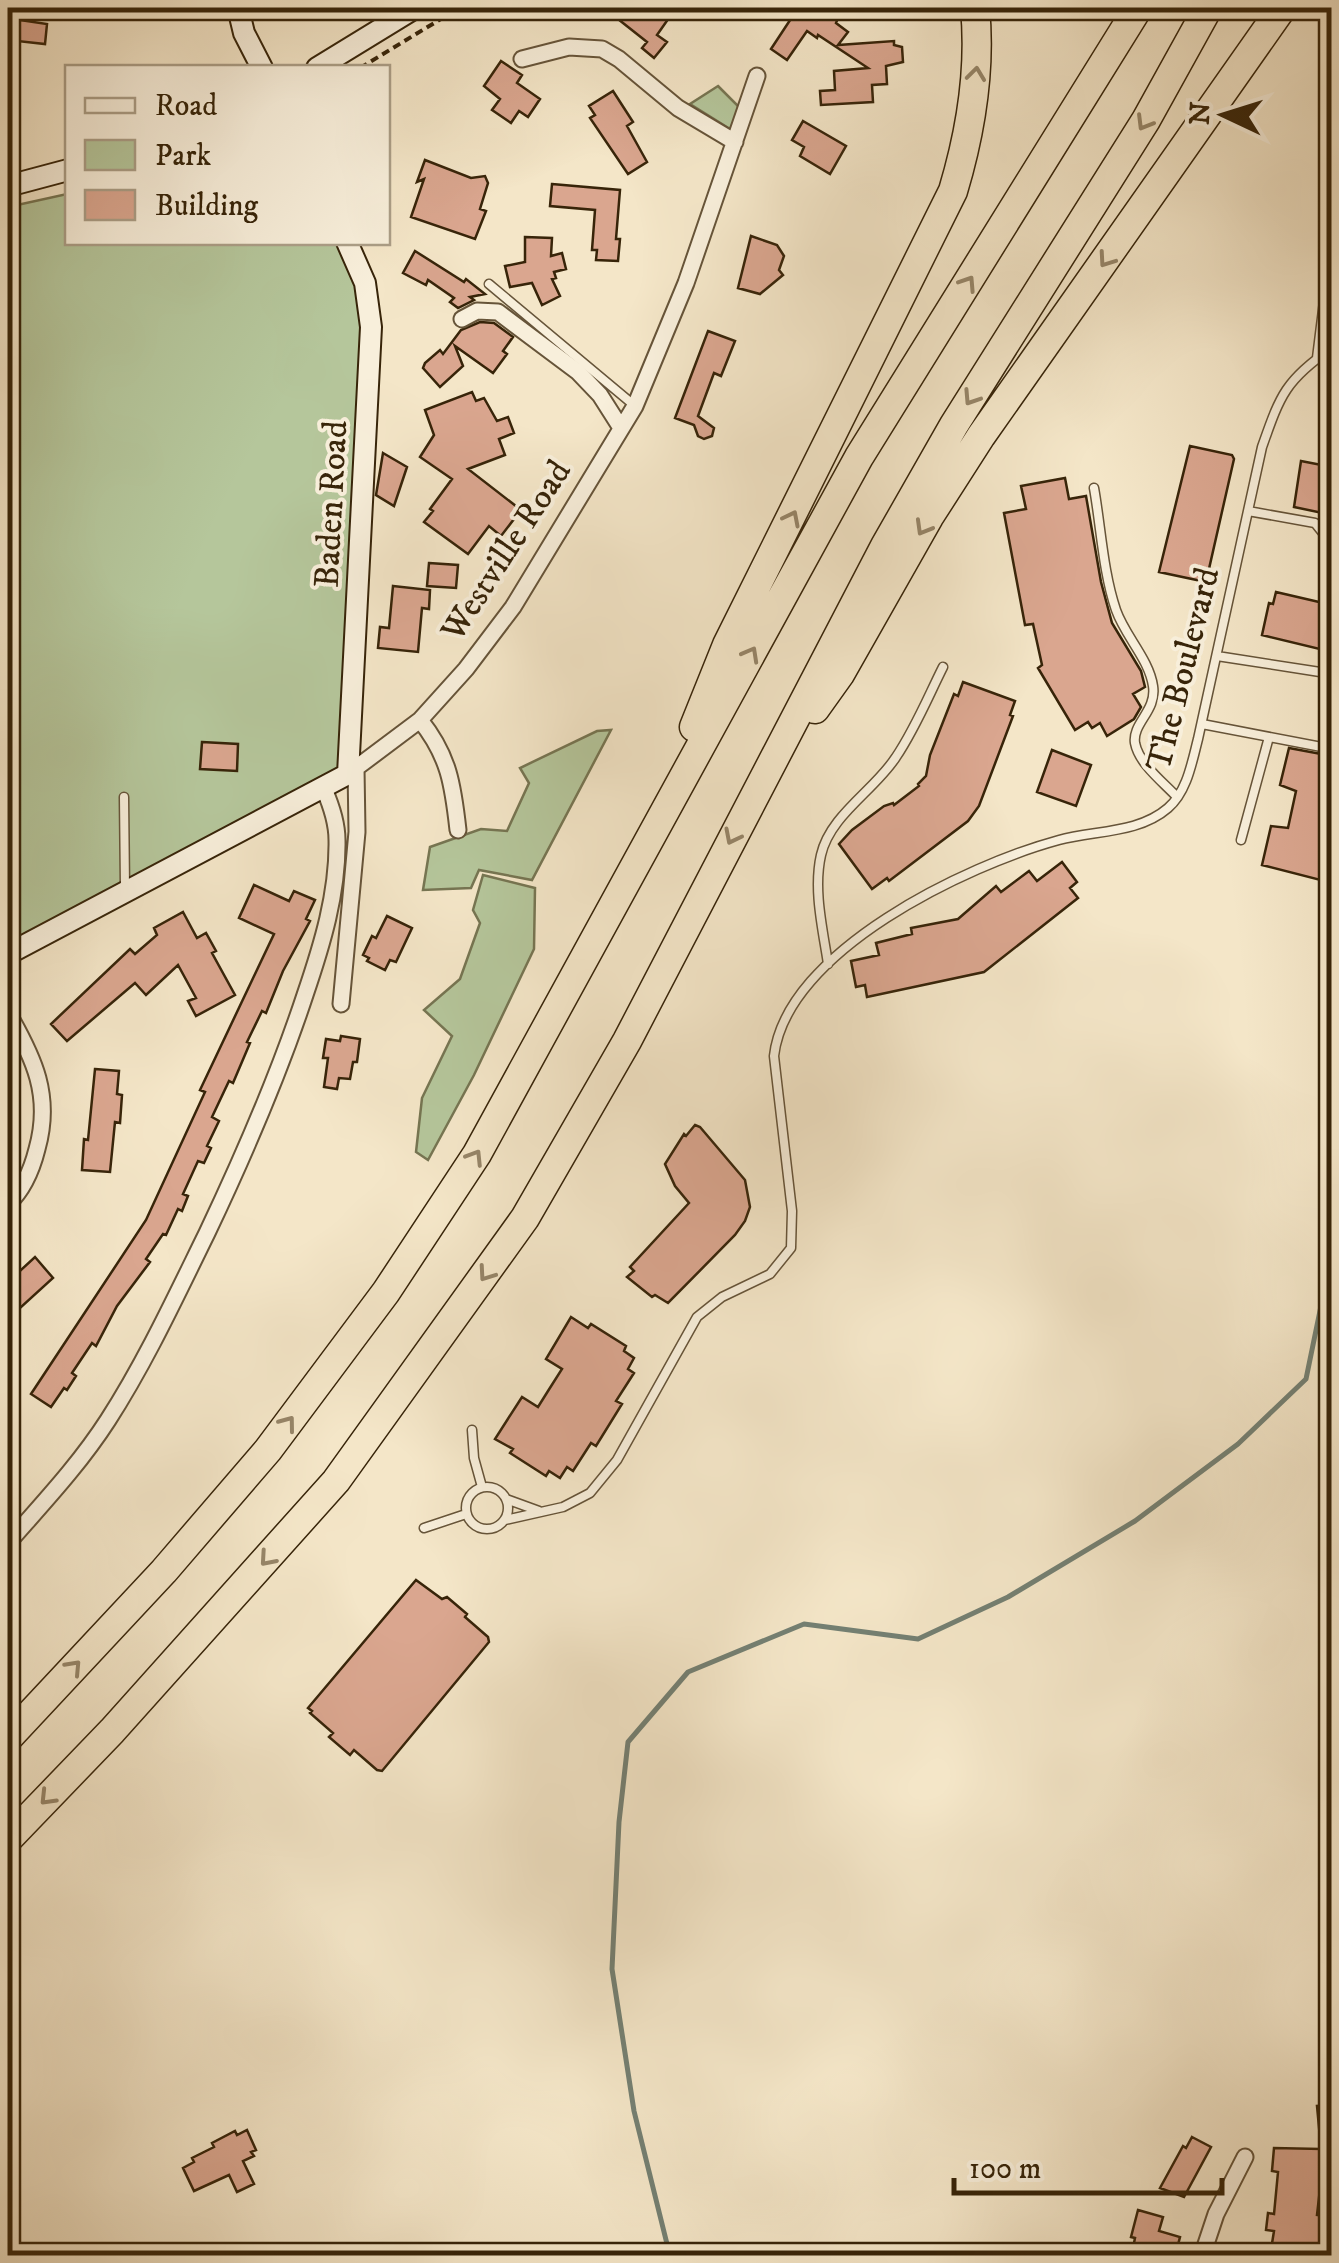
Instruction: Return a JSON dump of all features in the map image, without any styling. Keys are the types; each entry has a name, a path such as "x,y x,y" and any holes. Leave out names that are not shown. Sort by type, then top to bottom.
{"highway":[{"path":"654,831 728,645 953,191 968,141 979,49 975,8"},
{"path":"8,1738 164,1570 268,1450 386,1292 478,1154 859,457 1138,8"},
{"path":"8,1839 112,1732 336,1482 525,1218 627,1041 885,546 944,442 1146,120 1208,8"},
{"path":"755,792 840,674 929,516 982,436 1282,8"}],"street":[{"path":"238,8 244,33 260,65"},
{"path":"322,65 416,8"},
{"path":"522,59 569,48 602,49 678,108 736,142"},
{"name":"Westville Road","path":"8,954 324,789 420,720 466,669 513,607 635,406 686,283 757,76"},
{"path":"8,186 65,171"},
{"name":"Baden Road","path":"348,245 364,283 371,327 352,770"},
{"path":"462,319 478,311 498,312 578,372 600,395 621,428"},
{"path":"420,720 446,761 458,830"},
{"path":"341,1004 358,832 352,770"},
{"path":"8,1543 72,1470 109,1419 182,1285 251,1140 322,946 338,838 324,789"},
{"path":"8,1013 37,1071 44,1103 32,1170 8,1204"},
{"path":"1202,2256 1216,2214 1245,2156"}],"lane":[{"path":"1317,358 1332,237"},
{"path":"488,284 635,406"},
{"name":"The Boulevard","path":"505,1520 576,1503 604,1479 688,1329 706,1306 770,1274 790,1248 792,1210 775,1074 776,1034 785,1014 828,964 896,910 952,883 1060,840 1145,822 1169,808 1177,798 1202,724 1262,447 1289,382 1332,348"},
{"path":"1094,488 1115,608 1152,678 1155,692 1135,742 1145,764 1177,798"},
{"path":"1248,511 1315,524 1323,533 1332,558"},
{"path":"1216,656 1320,672"},
{"path":"828,964 821,915 821,853 854,803 881,778 897,756 943,667"},
{"path":"1202,724 1332,749"},
{"path":"1240,840 1269,736"},
{"path":"124,797 125,892"},
{"path":"472,1430 482,1487"},
{"path":"506,1499 505,1520 494,1529 480,1529 469,1521 466,1500 482,1487 496,1489 506,1499 544,1512"},
{"path":"424,1528 466,1514"}],"path":[{"path":"365,65 458,8"}],"green space":[{"path":"718,86 740,108 730,129 690,104"},
{"path":"65,194 65,245 347,245 367,305 345,773 8,949 8,207"},
{"path":"611,730 532,880 479,870 471,888 423,890 430,847 481,829 507,831 529,783 520,768 597,731"},
{"path":"483,875 535,888 534,949 428,1160 416,1152 422,1098 452,1036 424,1010 460,979 480,923 473,910"}],"building":[{"path":"604,8 662,8 671,15 657,35 667,42 654,58 642,48 647,42"},
{"path":"798,8 842,8 836,23 848,32 838,45 894,41 894,45 902,47 903,62 886,66 887,84 872,85 873,102 821,105 820,91 835,90 834,71 868,68 818,35 817,38 807,31 787,60 771,49"},
{"path":"20,20 47,24 45,44 17,41"},
{"path":"501,61 522,75 517,83 540,99 528,117 519,111 511,123 492,110 500,99 484,86"},
{"path":"613,91 633,122 627,126 647,162 628,174 590,118 595,115 589,106"},
{"path":"803,121 846,146 830,174 800,156 804,147 792,140"},
{"path":"425,160 471,178 485,176 488,183 480,209 486,211 475,239 411,217 424,179 417,182"},
{"path":"552,184 620,190 618,261 596,260 597,250 592,250 595,210 550,206"},
{"path":"751,236 777,245 784,256 779,270 783,275 760,294 738,288"},
{"path":"525,237 552,238 551,256 562,253 566,269 554,272 556,278 552,279 560,296 542,305 532,283 510,287 505,266 525,262"},
{"path":"415,251 485,294 470,297 474,300 458,308 450,302 454,298 428,280 426,285 403,273"},
{"path":"480,322 494,323 513,337 503,351 507,354 493,373 455,346 463,366 440,387 423,368 425,363 440,350 443,354 461,330"},
{"path":"708,331 735,341 721,376 714,373 698,416 714,428 712,436 704,439 698,436 694,425 675,418"},
{"path":"472,392 476,401 484,398 497,421 508,417 514,433 499,439 505,455 468,469 521,510 501,536 489,526 468,554 424,522 452,479 420,457 434,435 425,410"},
{"path":"1190,446 1232,455 1234,459 1206,582 1159,572"},
{"path":"383,453 407,467 394,506 376,495"},
{"path":"1301,461 1332,467 1332,515 1294,507"},
{"path":"1065,478 1069,499 1086,496 1112,623 1141,671 1145,687 1133,694 1141,707 1134,719 1107,736 1100,723 1092,728 1088,722 1075,730 1038,668 1042,665 1033,624 1025,625 1004,513 1026,509 1021,486"},
{"path":"429,563 458,565 456,588 427,586"},
{"path":"393,586 430,590 429,609 422,608 418,652 378,648 380,627 389,628"},
{"path":"1276,592 1332,605 1332,652 1262,635 1269,603 1273,604"},
{"path":"963,682 1015,701 979,806 968,821 889,881 887,878 872,889 839,844 884,806 894,805 919,786 954,694 958,696"},
{"path":"202,742 238,744 237,771 200,769"},
{"path":"1289,748 1332,756 1332,883 1262,865 1271,826 1288,828 1296,791 1280,785"},
{"path":"1052,750 1091,765 1076,806 1037,792"},
{"path":"1062,862 1077,882 1070,888 1078,898 984,972 867,997 865,985 856,987 851,961 879,955 876,943 912,934 911,928 958,919 996,886 1001,892 1029,871 1037,881"},
{"path":"254,885 289,901 294,891 315,900 306,919 310,921 266,1013 262,1011 247,1042 250,1043 233,1083 229,1081 212,1117 219,1121 207,1146 211,1148 204,1163 198,1161 183,1194 188,1196 182,1211 178,1209 166,1235 146,1259 150,1262 117,1306 96,1346 92,1343 72,1373 76,1376 67,1390 64,1388 51,1407 31,1394 146,1220 205,1092 200,1090 274,934 239,918"},
{"path":"183,912 197,938 206,933 216,951 212,953 235,995 196,1016 188,1001 196,998 178,965 146,995 135,983 67,1041 51,1024 130,949 135,954 157,935 154,928"},
{"path":"387,916 412,928 396,962 390,960 385,970 363,955"},
{"path":"341,1036 360,1039 357,1062 353,1062 350,1079 339,1078 337,1089 324,1087 326,1039 340,1041"},
{"path":"95,1069 119,1071 120,1123 115,1122 110,1172 82,1170"},
{"path":"695,1125 745,1180 750,1207 735,1235 668,1303 652,1297 627,1277 634,1271 630,1267 689,1203 675,1186 665,1164 684,1134"},
{"path":"35,1257 53,1278 8,1319 8,1282"},
{"path":"571,1317 588,1328 591,1324 626,1346 624,1351 634,1358 628,1369 634,1373 616,1401 622,1404 596,1446 591,1443 573,1471 567,1467 560,1478 549,1471 546,1476 495,1439 522,1397 538,1407 562,1369 546,1359"},
{"path":"416,1580 442,1599 447,1597 467,1614 465,1617 489,1642 382,1771 354,1750 350,1755 329,1737 333,1733 308,1708"},
{"path":"1332,2105 1332,2172 1322,2171 1317,2215 1332,2217 1332,2256 1270,2256 1274,2231 1266,2230 1268,2213 1274,2214 1278,2172 1272,2171 1274,2148 1321,2149 1317,2106"},
{"path":"247,2130 256,2150 251,2152 254,2156 243,2161 254,2184 237,2192 229,2175 194,2191 183,2168 194,2162 192,2158 214,2147 212,2143 235,2131 237,2135"},
{"path":"1192,2137 1211,2147 1184,2197 1160,2188"},
{"path":"1138,2210 1163,2217 1159,2231 1180,2237 1175,2256 1133,2248 1135,2238 1131,2237"}],"waterway":[{"path":"670,2256 634,2111 612,1969 619,1822 628,1742 688,1672 804,1624 918,1639 1008,1597 1135,1521 1238,1444 1306,1379 1321,1306 1332,1284"}]}
